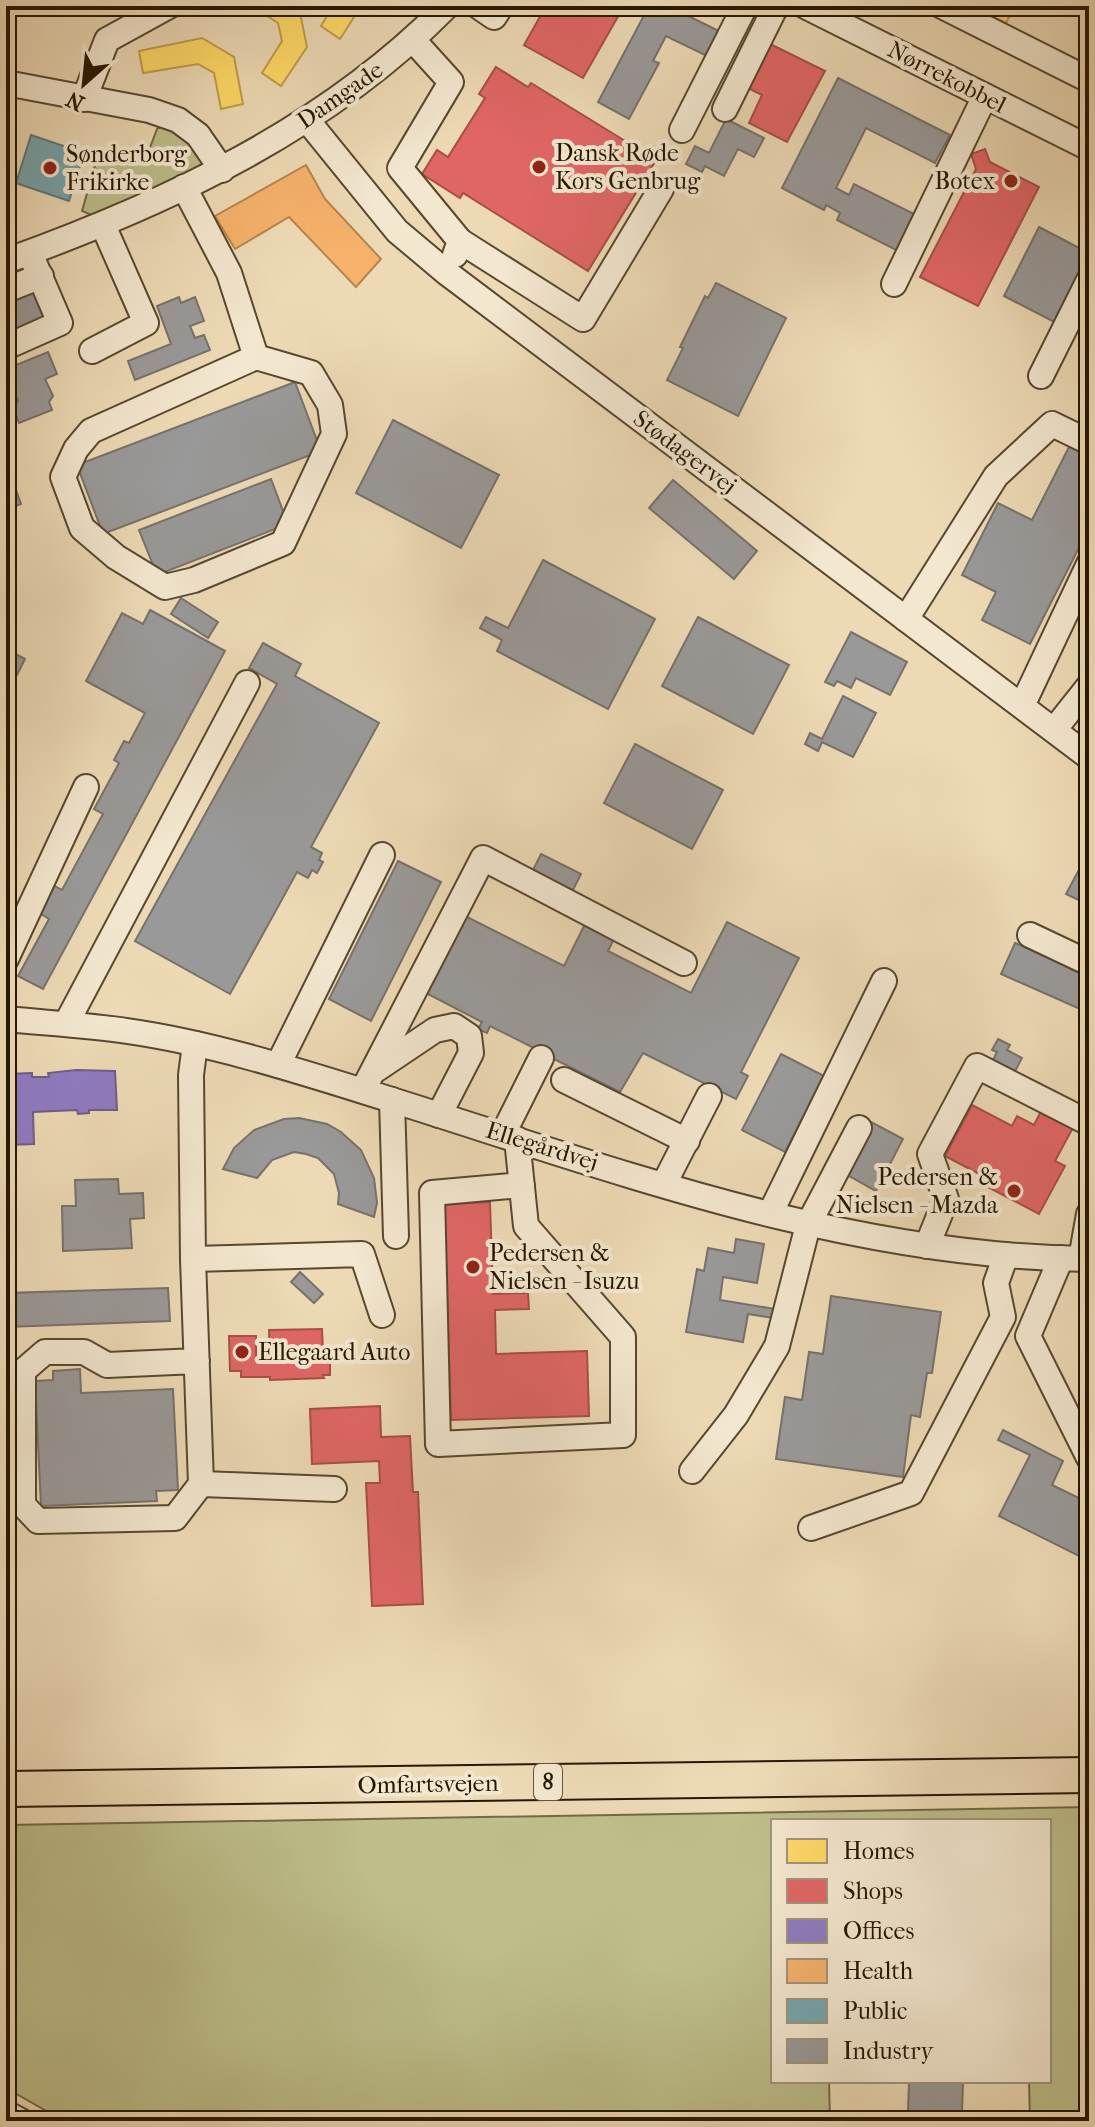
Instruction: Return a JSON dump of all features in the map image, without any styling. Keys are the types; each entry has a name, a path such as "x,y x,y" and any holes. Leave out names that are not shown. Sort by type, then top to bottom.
{"highway":[{"name":"Omfartsvejen","path":"6,1789 1089,1775"}],"street":[{"path":"84,99 107,40 169,6"},
{"name":"Damgade","path":"6,261 103,225 222,170 307,120 368,77 413,40 447,6"},
{"path":"478,6 494,17 501,6"},
{"path":"682,130 745,6"},
{"path":"725,109 776,6"},
{"name":"Nørrekobbel","path":"805,6 1089,148"},
{"path":"942,6 1089,80"},
{"path":"413,40 451,82 400,168 460,241 583,319 661,189"},
{"path":"6,83 149,110 178,120 198,135 222,170"},
{"path":"894,284 985,96"},
{"name":"Stødagervej","path":"307,120 397,231 447,273 1089,757"},
{"path":"184,187 229,273 256,357"},
{"path":"92,351 146,323 103,225"},
{"path":"447,273 460,241"},
{"path":"6,347 60,323 30,253"},
{"path":"6,290 41,276"},
{"path":"1041,376 1089,280"},
{"path":"256,357 311,373 330,405 334,434 283,543 194,580 165,587 116,557 82,528 63,477 76,449 91,431 256,357"},
{"path":"906,619 996,476 1052,424 1089,442"},
{"path":"1022,706 1089,564"},
{"path":"66,1024 247,683"},
{"path":"1054,730 1089,686"},
{"path":"6,959 86,787"},
{"path":"278,1065 382,855"},
{"path":"368,1081 483,858 684,963"},
{"path":"1030,935 1089,963"},
{"path":"770,1214 884,981"},
{"name":"Ellegårdvej","path":"6,1019 128,1031 278,1065 368,1081 392,1100 808,1225 927,1246 1077,1259"},
{"path":"368,1081 435,1030 454,1026 469,1036 471,1053 439,1115"},
{"path":"195,1044 191,1075 193,1259 197,1361 201,1484 175,1518 38,1521 23,1505 23,1371 34,1361 45,1352 84,1352 107,1365 197,1361"},
{"path":"522,1185 432,1193 438,1444 623,1435 623,1337 526,1226 522,1185 510,1137 541,1058"},
{"path":"927,1246 946,1199 930,1154 977,1066 1089,1123"},
{"path":"564,1080 687,1141"},
{"path":"664,1184 709,1096"},
{"path":"392,1100 396,1236"},
{"path":"692,1471 736,1415 777,1346 808,1225 859,1128"},
{"path":"1089,1214 1077,1259 1028,1336 1089,1458"},
{"path":"193,1259 362,1254 382,1315"},
{"path":"811,1528 911,1493 1003,1317 996,1283 1006,1255"},
{"path":"201,1484 334,1489"},
{"path":"6,2113 21,2121"}],"green space":[{"path":"168,122 207,158 203,166 96,217 82,211 98,155 145,161 157,129"},
{"path":"1089,1807 1089,2121 1030,2121 1029,2083 1051,2083 1051,1819 771,1819 771,2083 829,2083 830,2121 64,2121 6,2088 6,1825"}],"building: Homes":[{"path":"252,6 299,8 307,47 281,86 262,73 282,41 278,23"},
{"path":"333,6 361,6 340,39 321,26"},
{"path":"999,6 1015,6 1006,23 993,17"},
{"path":"202,38 234,57 243,104 221,109 214,73 198,64 143,73 139,51"}],"building: Shops":[{"path":"546,6 624,6 583,78 524,45"},
{"path":"766,42 825,71 787,142 749,123 762,95 744,86"},
{"name":"Dansk Røde Kors Genbrug","path":"496,67 528,87 531,83 656,160 588,271 463,193 460,198 422,174 437,150 448,157 485,98 479,94"},
{"path":"985,149 990,162 1039,187 978,306 920,277 976,169 971,154"},
{"path":"972,1105 1012,1126 1017,1116 1034,1125 1043,1107 1075,1124 1055,1161 1065,1166 1039,1214 984,1185 987,1178 945,1156"},
{"path":"490,1202 493,1294 528,1293 529,1309 495,1310 496,1354 587,1351 589,1416 451,1420 444,1204"},
{"path":"322,1329 323,1352 330,1352 330,1375 323,1375 324,1378 270,1380 270,1377 241,1377 241,1371 230,1371 229,1336 256,1336 256,1362 270,1362 269,1330"},
{"path":"380,1406 381,1437 410,1436 413,1492 418,1492 423,1604 372,1606 366,1483 380,1483 379,1461 312,1464 310,1409"}],"building: Offices":[{"path":"115,1071 117,1110 89,1110 89,1113 78,1114 77,1110 33,1112 34,1144 7,1145 6,1074 32,1073 32,1077 49,1077 48,1073"}],"building: Health":[{"path":"306,165 325,199 381,259 356,287 289,217 235,249 215,216"}],"building: Public":[{"name":"Sønderborg Frikirke","path":"31,135 84,153 69,201 16,183"}],"building: Industry":[{"path":"649,6 668,6 723,33 711,58 666,36 653,61 659,63 629,119 598,102"},
{"path":"838,78 950,135 935,163 866,128 836,188 849,195 854,184 920,217 902,253 837,220 840,213 826,205 824,210 782,188"},
{"path":"726,119 764,138 754,157 738,149 724,176 705,166 702,172 686,164 695,146 709,153"},
{"path":"1039,227 1089,253 1089,269 1060,325 1004,296"},
{"path":"716,283 786,318 738,416 667,380 705,296 708,298"},
{"path":"41,290 53,320 6,338 6,304"},
{"path":"179,297 181,303 195,297 204,321 190,326 195,338 204,335 210,350 135,380 128,361 171,344 157,306"},
{"path":"48,352 57,374 45,379 53,396 49,402 52,410 19,423 13,408 18,401 6,369"},
{"path":"295,382 321,451 103,534 77,465"},
{"path":"393,420 499,475 461,548 356,493"},
{"path":"1071,443 1089,452 1089,528 1030,644 982,620 996,592 962,575 998,503 1032,520"},
{"path":"6,463 21,504 6,510"},
{"path":"271,479 288,524 157,575 139,530"},
{"path":"673,480 757,551 734,579 649,508"},
{"path":"543,560 655,619 608,709 497,651 502,640 480,628 486,617 508,628"},
{"path":"181,598 218,622 208,638 171,614"},
{"path":"150,610 225,651 43,989 18,976 49,919 38,912 53,885 62,890 103,814 94,809 119,763 114,760 124,741 129,743 145,713 86,681 122,613 143,624"},
{"path":"698,617 789,665 753,734 662,686"},
{"path":"851,632 907,662 890,695 856,678 851,688 837,681 834,686 825,682"},
{"path":"263,643 301,664 295,676 379,723 311,847 322,853 319,860 323,862 317,873 312,870 308,878 297,872 230,994 135,941 277,684 249,668"},
{"path":"6,649 25,659 17,675 6,670"},
{"path":"843,696 876,713 853,757 822,742 818,751 805,744 810,733 822,739"},
{"path":"635,744 723,790 692,849 604,803"},
{"path":"1089,851 1089,905 1066,894"},
{"path":"541,854 581,874 572,892 532,872"},
{"path":"398,861 441,882 371,1021 329,999"},
{"path":"465,916 564,966 587,920 616,935 608,951 691,993 727,922 799,958 741,1072 748,1076 736,1099 643,1053 620,1092 542,1053 531,1055 534,1048 490,1026 487,1033 478,1029 482,1022 426,993"},
{"path":"1015,943 1089,976 1089,1013 1001,974"},
{"path":"998,1039 1010,1045 1007,1050 1022,1058 1013,1075 991,1064 997,1052 992,1050"},
{"path":"781,1054 824,1076 785,1152 742,1130"},
{"path":"299,1118 327,1124 361,1150 374,1178 377,1203 374,1217 338,1204 339,1193 334,1174 318,1158 306,1154 294,1152 272,1160 257,1178 223,1169 234,1148 254,1130 284,1119"},
{"path":"871,1122 903,1139 876,1191 844,1173"},
{"path":"118,1179 119,1194 143,1193 144,1218 130,1219 132,1248 63,1251 62,1206 76,1206 75,1180"},
{"path":"736,1239 764,1244 757,1283 723,1277 720,1300 775,1309 774,1318 748,1314 743,1342 686,1332 697,1269 704,1271 708,1248 734,1253"},
{"path":"300,1272 323,1294 314,1303 291,1282"},
{"path":"168,1288 170,1321 6,1327 6,1293"},
{"path":"831,1296 941,1312 932,1373 927,1373 920,1417 911,1415 903,1477 776,1459 785,1397 802,1400 809,1352 823,1354"},
{"path":"80,1369 81,1393 173,1389 178,1490 156,1491 157,1501 41,1506 35,1381 53,1380 53,1371"},
{"path":"1003,1430 1063,1461 1052,1485 1089,1503 1089,1561 999,1516 1030,1455 998,1440"},
{"path":"909,2083 963,2083 962,2112 908,2111"}],"place":[{"name":"Dansk Røde Kors Genbrug","path":"539,167"},
{"name":"Sønderborg Frikirke","path":"50,168"},
{"name":"Botex","path":"1011,181"},
{"name":"Pedersen & Nielsen - Mazda","path":"1014,1191"},
{"name":"Pedersen & Nielsen - Isuzu","path":"473,1267"},
{"name":"Ellegaard Auto","path":"242,1352"}]}
